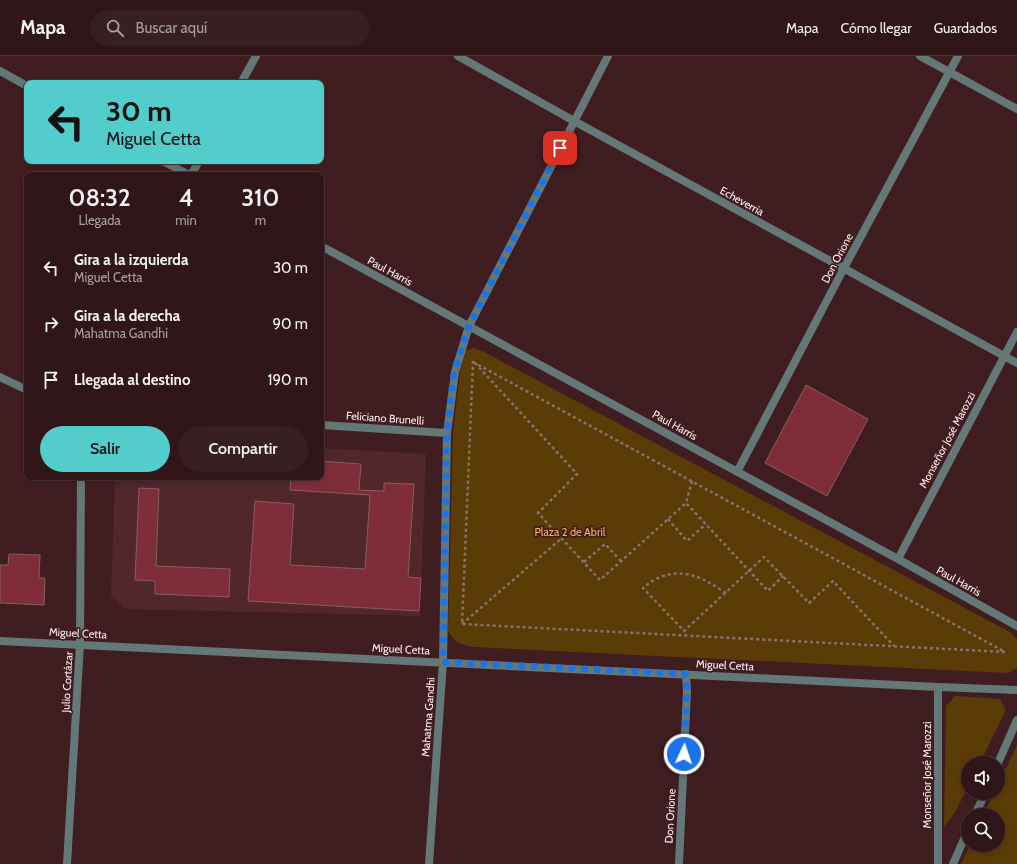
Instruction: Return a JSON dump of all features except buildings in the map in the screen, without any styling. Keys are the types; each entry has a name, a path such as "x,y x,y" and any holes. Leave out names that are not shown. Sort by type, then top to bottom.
{"street":[{"path":"243,80 256,56"},
{"name":"Echeverría","path":"458,56 1017,363"},
{"name":"Mahatma Gandhi","path":"429,864 443,662 447,433 454,372 469,326 608,56"},
{"path":"920,56 1017,109"},
{"name":"Don Orione","path":"737,472 844,268 958,56"},
{"path":"0,71 24,84"},
{"path":"169,164 184,172"},
{"name":"Paul Harris","path":"324,248 898,559 1017,626"},
{"name":"Monseñor José Marozzi","path":"898,559 1017,332"},
{"path":"0,377 24,389"},
{"name":"Feliciano Brunelli","path":"324,425 447,433"},
{"name":"Julio Cortázar","path":"67,864 80,644 81,480"},
{"name":"Miguel Cetta","path":"0,641 1017,690"},
{"name":"Don Orione","path":"679,864 687,691 686,674"},
{"name":"Monseñor José Marozzi","path":"938,687 938,864"},
{"path":"1001,756 1017,720"},
{"path":"953,864 961,846"}],"path":[{"path":"473,362 577,474 538,513 600,580 686,503 692,481"},
{"path":"462,624 1005,652 473,362"},
{"path":"462,624 473,362"},
{"path":"686,503 768,591 783,576"},
{"path":"668,519 687,541 706,524"},
{"path":"462,624 562,538"},
{"path":"584,562 605,544 621,561"},
{"path":"684,631 764,557 809,603 833,581 895,646"},
{"path":"684,636 684,631 643,588 656,579 672,573 691,574 726,593"}],"shaded area":[{"path":"324,448 426,454 420,616 125,609 111,596 115,480 324,480"}],"green space":[{"name":"Plaza 2 de Abril","path":"474,348 1010,632 1017,639 1017,668 1008,673 473,647 458,643 453,639 448,631 453,432 460,372 465,351"},
{"path":"955,696 1000,699 1006,710 983,756 961,756 961,800 954,814 944,827 946,706"},
{"path":"1017,745 1017,864 961,864 967,852 1005,852 1005,808 987,808 991,800 1005,800 1005,770"}],"route":[{"path":"560,148 469,326 454,372 447,433 443,662 686,674 687,691 684,754"}]}
